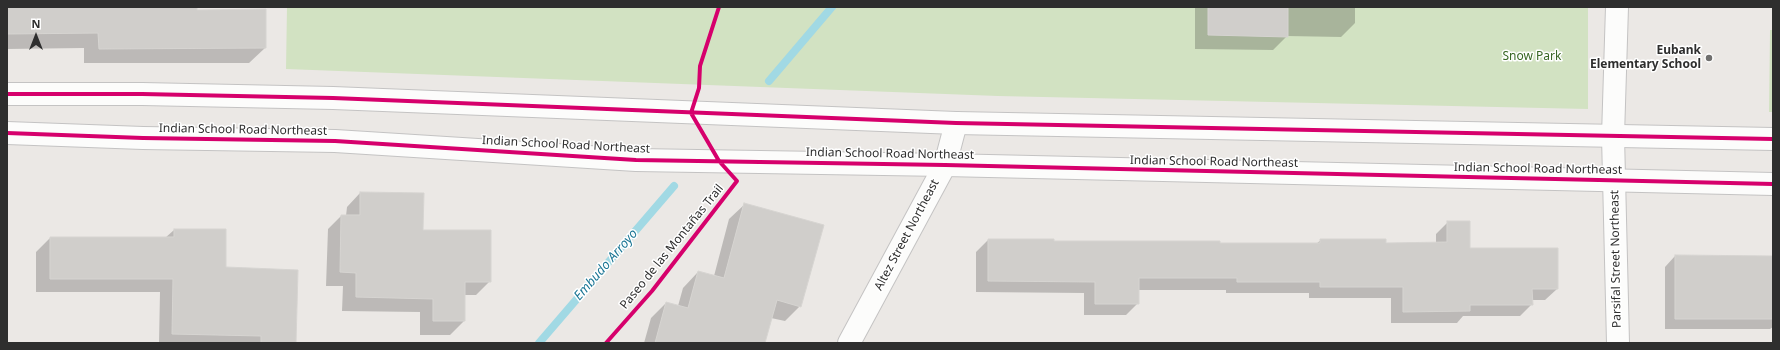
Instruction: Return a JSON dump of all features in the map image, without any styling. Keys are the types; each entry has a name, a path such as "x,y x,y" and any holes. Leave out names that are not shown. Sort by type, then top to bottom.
{"street":[{"name":"Parsifal Street Northeast","path":"1617,7 1613,136 1618,343"},
{"path":"7,94 150,94 333,98 956,123 1773,139"},
{"name":"Altez Street Northeast","path":"849,343 945,165 956,123"},
{"name":"Indian School Road Northeast","path":"7,133 335,141 636,160 945,165 1773,184"}],"green space":[{"name":"Snow Park","path":"287,7 1588,7 1588,109 998,96 286,69"},
{"path":"1770,30 1773,30 1773,112 1769,112"}],"building":[{"path":"7,7 197,7 197,10 266,9 266,48 99,49 98,33 7,34"},
{"path":"1208,7 1288,7 1288,37 1208,35"},
{"path":"360,192 424,193 423,230 491,230 491,282 465,282 465,321 433,321 433,299 356,297 356,273 340,272 341,215 360,215"},
{"path":"744,203 824,225 801,307 777,300 765,343 655,343 666,302 688,308 698,271 724,278"},
{"path":"1447,221 1470,221 1470,248 1558,248 1558,289 1532,289 1533,305 1470,305 1470,311 1403,312 1403,287 1320,287 1320,282 1237,282 1237,278 1139,278 1139,304 1095,304 1095,282 988,281 988,239 1054,239 1054,241 1220,241 1220,243 1320,243 1320,239 1386,239 1386,243 1447,242"},
{"path":"174,229 226,229 226,267 298,270 296,343 261,343 261,336 172,334 173,279 50,279 50,237 174,237"},
{"path":"1675,255 1773,256 1773,319 1675,319"}],"waterway":[{"name":"Embudo Arroyo","path":"769,81 832,7"},
{"name":"Embudo Arroyo","path":"539,343 674,186"}],"cycle path":[{"name":"Paseo de las Montañas Trail","path":"606,343 652,291 737,181 719,161 691,113 699,88 700,66 719,7"},
{"path":"7,94 142,94 333,98 956,123 1773,139"},
{"path":"7,133 143,138 335,141 636,160 945,165 1773,184"}],"place":[{"name":"Eubank Elementary School","path":"1709,58"}]}
